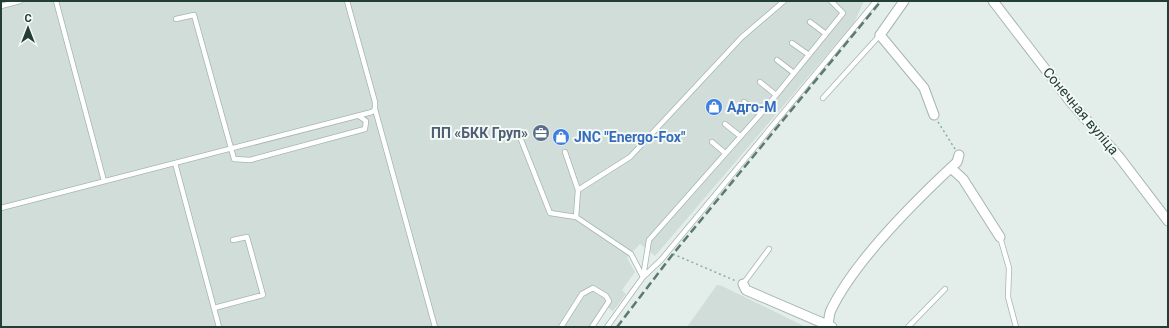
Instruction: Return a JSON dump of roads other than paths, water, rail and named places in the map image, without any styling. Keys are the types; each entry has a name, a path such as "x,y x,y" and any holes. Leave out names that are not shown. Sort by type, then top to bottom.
{"street":[{"path":"904,1 880,35 924,88 934,115"},
{"name":"Сонечная вуліца","path":"993,1 1069,100 1120,158 1168,221"},
{"path":"743,284 746,290 830,326 830,312 860,265 898,220 957,162 959,154"},
{"path":"951,168 963,179 1000,237"}],"lane":[{"path":"1,6 20,1"},
{"path":"56,1 104,181"},
{"path":"347,1 434,327"},
{"path":"578,190 630,157 742,37 784,1"},
{"path":"643,277 649,240 760,114 843,13 831,1"},
{"path":"607,327 643,277 661,260 876,1"},
{"path":"176,19 194,15 234,159 250,160 365,129 366,121 359,116"},
{"path":"810,22 826,34"},
{"path":"823,98 880,35"},
{"path":"792,43 809,55"},
{"path":"777,60 794,73"},
{"path":"760,82 776,95"},
{"path":"744,102 760,114"},
{"path":"1,208 359,116 372,112 375,109"},
{"path":"725,124 740,136"},
{"path":"518,132 550,213 576,217 631,254 643,277"},
{"path":"712,142 726,153"},
{"path":"565,152 578,190 576,217"},
{"path":"175,163 219,327"},
{"path":"214,308 263,295 247,237 233,240"},
{"path":"1000,237 1009,268 1008,296 1016,327"},
{"path":"743,284 769,249"},
{"path":"561,327 582,294 593,288 606,296 609,301 592,327"},
{"path":"908,327 945,289"}],"railway":[{"path":"617,327 673,254 881,1"}],"place":[{"name":"Адго-М","path":"714,107"},
{"name":"ПП «БКК Груп»","path":"541,133"},
{"name":"JNC \"Energo-Fox\"","path":"561,137"}]}
